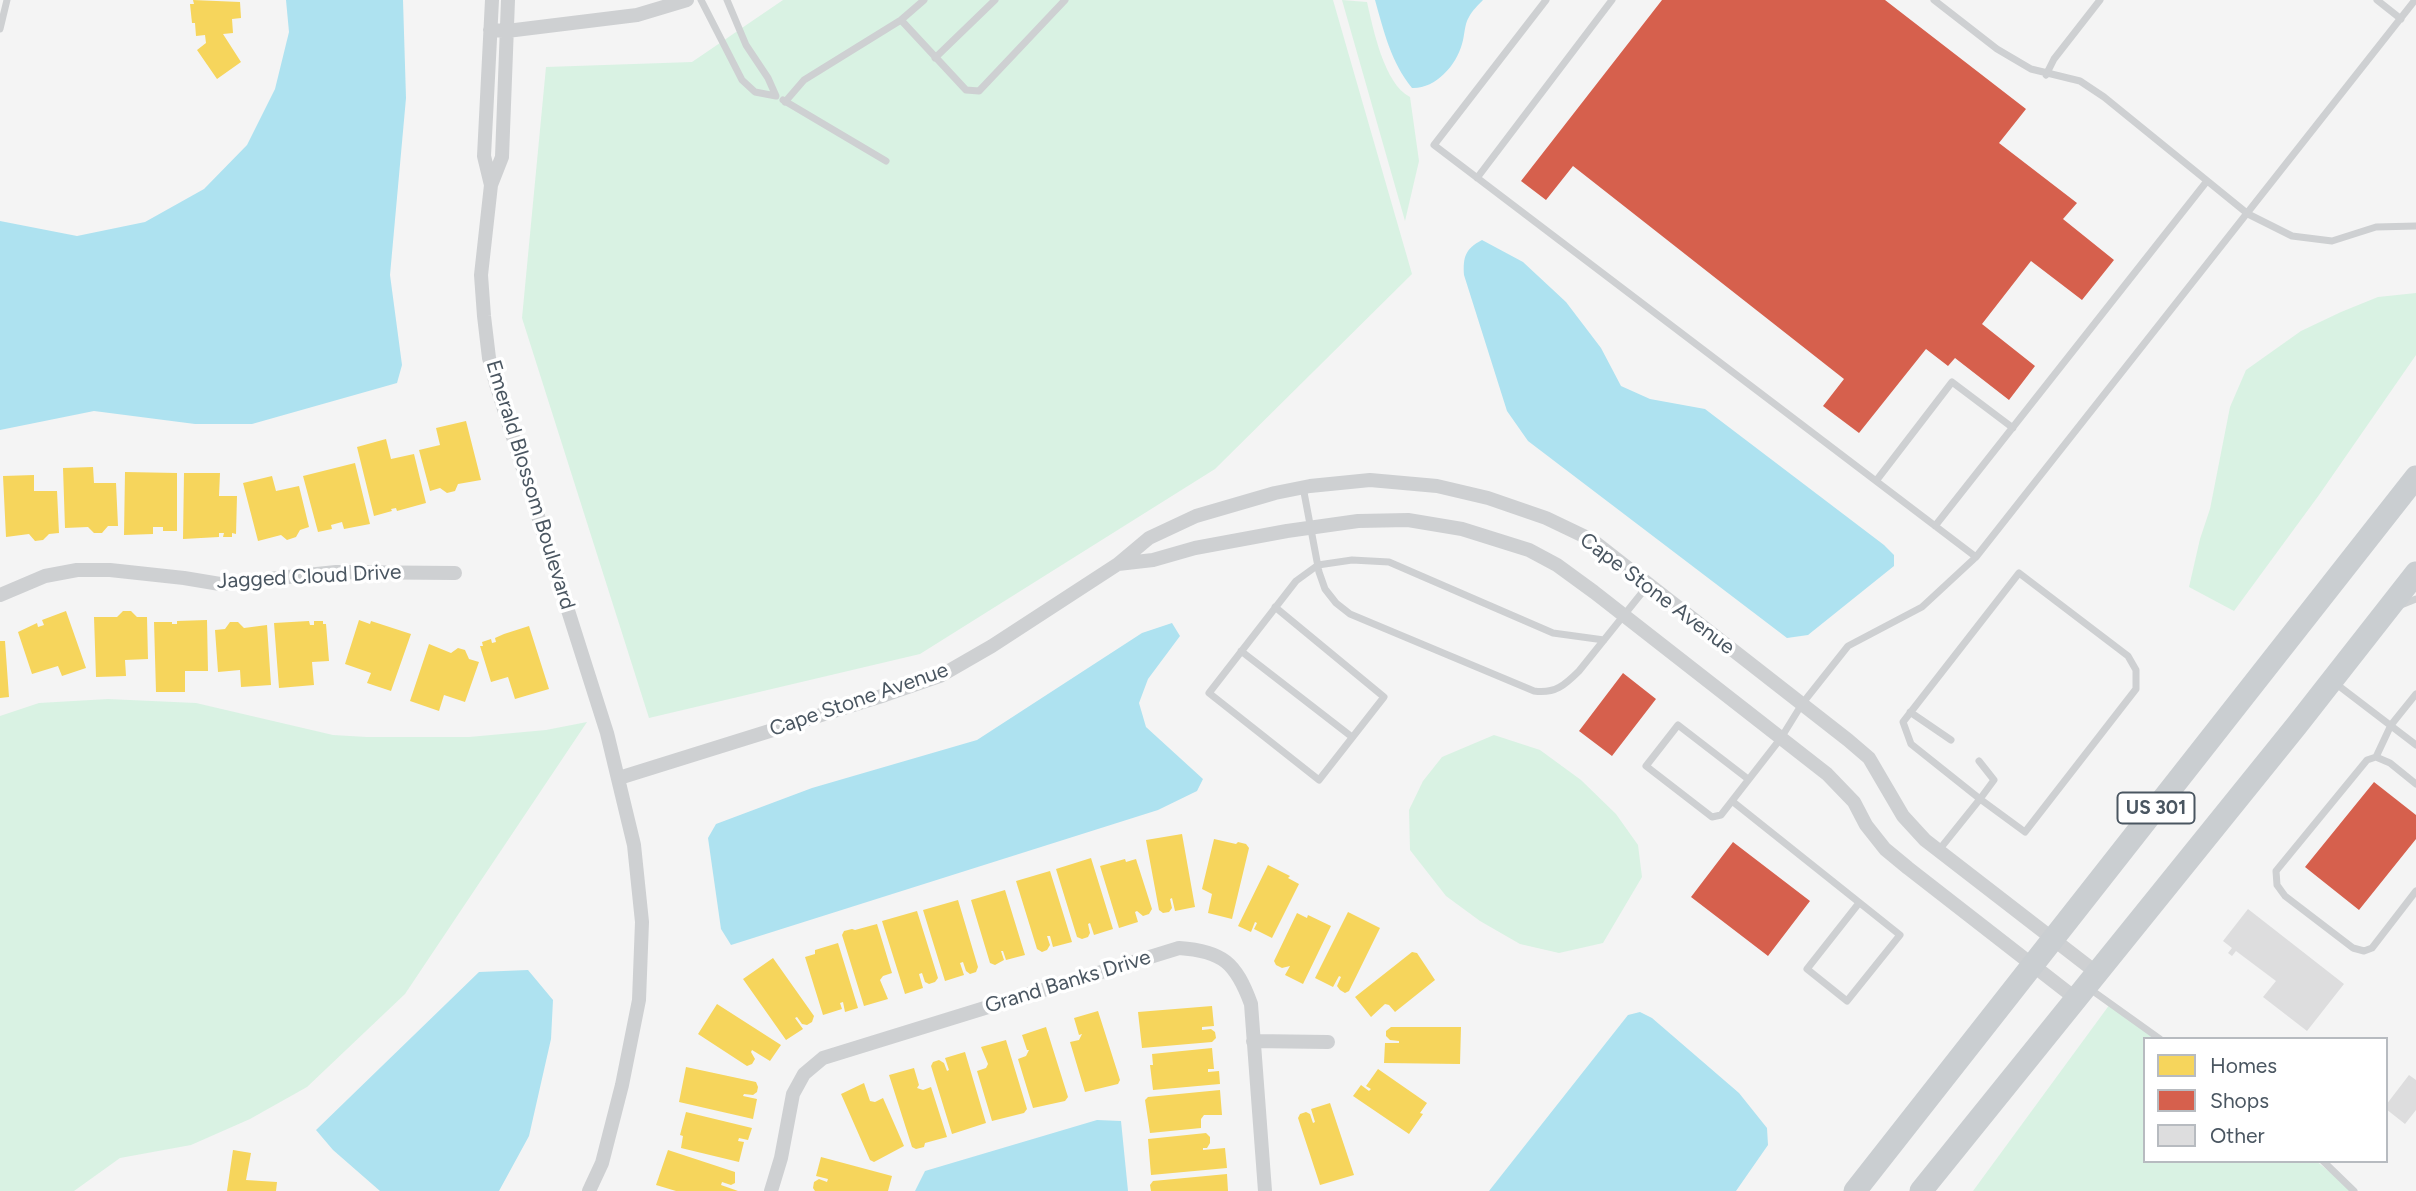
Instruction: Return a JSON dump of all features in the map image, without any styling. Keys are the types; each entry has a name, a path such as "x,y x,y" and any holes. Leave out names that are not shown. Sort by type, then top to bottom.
{"main road":[{"name":"US 301","path":"1855,1191 2416,477"},
{"name":"US 301","path":"1921,1191 2416,573"}],"street":[{"name":"Emerald Blossom Boulevard","path":"491,185 484,156 492,0"},
{"name":"Emerald Blossom Boulevard","path":"508,0 502,157 491,185 481,275 489,358 607,733 635,845 642,922 639,1000 606,1150 590,1191"},
{"path":"491,30 507,31 637,15 687,0"},
{"name":"Cape Stone Avenue","path":"619,778 940,676 992,646 1118,564 1149,538 1196,516 1275,493 1303,488 1370,480 1437,486 1488,498 1546,517 1592,540 1869,758 1903,816 1925,840 2053,939 2086,986"},
{"name":"Cape Stone Avenue","path":"1118,564 1153,560 1195,548 1312,528 1358,522 1408,520 1462,529 1538,555 1557,565 1624,615 1827,774 1854,802 1866,825 1885,849 2032,965 2086,986"},
{"name":"Jagged Cloud Drive","path":"0,595 45,576 77,570 110,570 220,584 336,572 455,573"},
{"name":"Grand Banks Drive","path":"771,1191 781,1158 793,1094 804,1074 823,1058 1179,948 1205,950 1227,962 1242,980 1251,1004 1265,1191"},
{"path":"1253,1041 1328,1042"}],"lane":[{"path":"0,29 7,0"},
{"path":"701,0 742,80 755,92 776,96 886,161"},
{"path":"727,0 746,45 768,78 776,96"},
{"path":"785,102 804,80 901,20 924,0"},
{"path":"935,58 995,0"},
{"path":"901,20 966,90 979,91 1065,0"},
{"path":"1546,0 1434,145 1976,557"},
{"path":"1477,177 1612,0"},
{"path":"1934,0 1997,49 2031,69 2046,75 2080,81 2104,97 2248,214 2292,236 2332,241 2376,227 2416,226"},
{"path":"2046,75 2054,59 2100,0"},
{"path":"2377,0 2401,19"},
{"path":"1748,779 1678,725 1646,766 1712,817 1721,815 1848,646 1922,607 1976,557 2415,0"},
{"path":"1936,527 2207,181"},
{"path":"1876,481 1952,382 2013,428"},
{"path":"1303,488 1318,565 1325,589 1336,603 1350,614 1534,691 1556,690 1567,683 1649,584"},
{"path":"1275,607 1384,697 1319,780 1209,693 1275,607 1296,581 1318,565 1352,560 1389,562 1553,633 1604,640"},
{"path":"2019,573 2128,656 2136,670 2136,690 2025,832 1980,799 1911,744 1903,722 2019,573"},
{"path":"2387,610 2416,599"},
{"path":"1241,652 1352,737"},
{"path":"2332,680 2416,745"},
{"path":"2376,757 2391,725 2416,694"},
{"path":"1910,712 1951,740"},
{"path":"2416,783 2390,763 2376,757 2367,760 2276,871 2277,885 2285,896 2353,948 2364,951 2372,948 2416,891"},
{"path":"1938,850 1994,779 1979,761"},
{"path":"1732,801 1900,935 1847,1001 1807,970 1859,903"},
{"path":"2086,986 2157,1037"},
{"path":"2325,1163 2354,1191"}],"green space":[{"path":"783,0 1333,0 1412,274 1215,469 920,654 649,718 522,318 546,67 692,62"},
{"path":"1342,0 1367,2 1376,40 1387,68 1393,80 1410,97 1419,161 1405,221"},
{"path":"2416,293 2416,355 2234,611 2189,587 2210,509 2230,407 2246,370 2301,331 2341,312 2378,297"},
{"path":"108,699 196,703 333,735 367,737 469,737 546,730 587,722 405,994 307,1087 250,1119 191,1145 120,1158 74,1191 0,1191 0,716 39,703"},
{"path":"1494,735 1540,750 1581,780 1616,814 1638,845 1642,877 1603,943 1559,953 1520,944 1480,921 1446,896 1410,850 1409,810 1423,781 1442,757"},
{"path":"2110,1004 2152,1037 2143,1037 2143,1163 2319,1163 2354,1191 1973,1191"}],"water":[{"path":"286,0 403,0 406,98 390,275 402,365 397,383 252,424 195,424 94,411 0,430 0,221 77,236 145,222 204,189 247,145 275,89 289,32"},
{"path":"1375,0 1483,0 1467,20 1463,41 1450,68 1429,85 1412,88 1393,57"},
{"path":"1482,240 1523,262 1566,302 1601,348 1621,386 1650,399 1705,409 1884,545 1894,555 1894,566 1808,635 1787,638 1528,441 1507,411 1464,275 1466,254"},
{"path":"1172,623 1180,636 1148,679 1139,703 1146,727 1203,779 1197,791 1158,810 731,945 721,929 708,838 716,824 812,788 977,740 1142,633"},
{"path":"528,970 553,1000 551,1039 529,1136 499,1191 380,1191 333,1150 316,1130 479,972"},
{"path":"1640,1012 1652,1018 1739,1093 1767,1128 1768,1145 1736,1191 1489,1191 1628,1015"},
{"path":"1097,1120 1121,1121 1128,1191 915,1191 925,1171"}],"building: Homes":[{"path":"193,0 240,2 241,18 232,19 233,33 223,34 241,62 217,79 197,50 206,43 205,35 196,36 195,23 192,23 190,4 194,4"},
{"path":"466,421 481,480 458,484 455,491 447,493 440,488 430,491 419,450 440,445 436,428"},
{"path":"386,439 391,459 414,454 426,503 397,511 396,508 391,509 392,511 374,516 357,447"},
{"path":"355,463 370,524 344,529 342,522 331,525 332,529 318,532 303,476"},
{"path":"93,467 94,483 116,483 118,526 108,526 102,533 94,533 88,527 65,528 63,468"},
{"path":"125,472 177,473 177,531 163,531 163,527 153,527 153,534 124,535"},
{"path":"184,473 220,473 219,496 237,496 236,534 232,533 232,537 223,537 224,533 219,533 219,537 183,539"},
{"path":"34,475 34,491 57,491 59,533 49,534 43,540 35,541 29,534 6,537 3,476"},
{"path":"272,476 276,491 299,486 309,527 287,540 281,535 258,541 243,483"},
{"path":"66,611 86,668 62,676 58,666 32,674 18,632 37,623 38,627 44,625 42,620"},
{"path":"123,611 131,611 137,617 147,617 148,659 125,660 126,676 96,677 94,617 117,617"},
{"path":"207,620 208,671 185,671 185,692 156,692 154,622 177,624 177,621"},
{"path":"359,620 370,624 371,621 411,634 391,691 367,683 371,673 345,664"},
{"path":"309,621 310,625 314,625 314,621 323,621 323,624 326,624 329,661 312,662 314,685 279,688 274,623"},
{"path":"230,622 238,622 244,628 267,625 271,685 241,687 240,670 218,672 215,630 225,629"},
{"path":"529,626 549,689 515,699 508,677 491,682 480,646 483,646 482,642 491,639 492,643 496,642 495,638"},
{"path":"0,641 5,641 9,697 0,698"},
{"path":"429,644 451,653 458,648 465,650 469,659 479,662 465,702 444,695 439,711 410,701"},
{"path":"1182,834 1195,907 1175,911 1172,898 1172,908 1163,913 1159,910 1146,840"},
{"path":"1214,839 1246,844 1249,848 1232,919 1208,913 1212,894 1202,889"},
{"path":"1091,858 1113,929 1094,935 1090,923 1088,937 1082,939 1077,937 1056,869"},
{"path":"1125,859 1126,862 1136,859 1152,909 1149,914 1143,916 1135,912 1138,922 1119,928 1100,866"},
{"path":"1268,865 1290,876 1288,878 1299,884 1272,938 1254,929 1257,923 1255,922 1251,932 1238,926"},
{"path":"1050,871 1072,942 1053,947 1050,936 1047,936 1050,945 1042,952 1037,949 1016,881"},
{"path":"1005,890 1025,955 1006,960 1001,951 1004,960 995,965 990,963 971,900"},
{"path":"958,900 978,967 976,972 970,974 963,962 960,963 964,975 945,981 923,910"},
{"path":"917,911 938,978 929,984 925,982 922,973 919,974 923,988 905,994 882,921"},
{"path":"1348,912 1380,928 1349,991 1345,993 1337,986 1341,977 1339,976 1333,987 1315,978"},
{"path":"1297,913 1331,926 1303,984 1285,975 1290,966 1282,968 1274,961"},
{"path":"877,924 892,973 880,980 888,999 864,1006 842,935 844,931"},
{"path":"838,943 858,1008 845,1012 843,1002 840,1003 842,1009 823,1015 805,957 815,954 815,950"},
{"path":"1412,952 1417,953 1435,980 1395,1012 1385,1004 1371,1017 1355,997"},
{"path":"773,958 814,1016 812,1022 807,1025 795,1018 803,1029 786,1040 743,979"},
{"path":"717,1004 781,1045 770,1061 752,1050 755,1059 747,1066 698,1034"},
{"path":"1212,1006 1214,1026 1202,1027 1202,1030 1211,1029 1215,1032 1216,1038 1212,1042 1142,1048 1138,1012"},
{"path":"1098,1011 1120,1080 1118,1084 1085,1092 1070,1042 1079,1040 1082,1034 1079,1035 1074,1018"},
{"path":"1046,1027 1068,1097 1065,1101 1033,1108 1018,1059 1026,1056 1029,1050 1022,1035"},
{"path":"1391,1027 1461,1027 1460,1064 1384,1063 1385,1043 1399,1043 1386,1036 1386,1031"},
{"path":"1006,1040 1027,1109 1024,1113 992,1121 977,1071 986,1068 988,1064 981,1047"},
{"path":"1212,1048 1214,1069 1208,1069 1208,1072 1219,1071 1220,1084 1153,1090 1150,1065 1153,1065 1152,1054"},
{"path":"965,1052 986,1123 952,1134 931,1066 939,1060 944,1063 947,1071 949,1070 945,1058"},
{"path":"686,1067 756,1082 757,1092 743,1096 757,1099 753,1119 679,1102"},
{"path":"914,1068 919,1085 917,1088 923,1090 931,1087 947,1137 925,1143 924,1147 916,1149 912,1147 889,1075"},
{"path":"1378,1069 1427,1103 1409,1134 1353,1096 1361,1085 1369,1091 1371,1089 1366,1086"},
{"path":"864,1083 870,1101 883,1098 904,1146 874,1162 870,1160 841,1094"},
{"path":"1220,1090 1222,1115 1204,1115 1201,1128 1150,1133 1145,1100 1148,1097"},
{"path":"1330,1103 1354,1175 1320,1185 1298,1118 1306,1112 1310,1114 1313,1123 1315,1122 1311,1109"},
{"path":"686,1112 752,1128 748,1140 739,1138 738,1141 744,1142 739,1162 681,1148 683,1136 680,1135"},
{"path":"1206,1133 1210,1137 1210,1143 1203,1150 1225,1148 1227,1168 1151,1175 1148,1139"},
{"path":"233,1150 251,1153 246,1180 277,1182 276,1191 227,1191"},
{"path":"668,1150 735,1172 735,1183 731,1185 722,1182 721,1185 738,1191 676,1191 656,1185"},
{"path":"821,1157 892,1176 888,1191 815,1191 814,1182 819,1179 827,1182 828,1179 816,1176"},
{"path":"1227,1174 1228,1191 1151,1191 1150,1185 1153,1181"}],"building: Shops":[{"path":"1662,0 1885,0 2026,109 1999,143 2077,203 2063,219 2114,260 2082,300 2031,261 1982,324 2035,366 2009,400 1955,358 1948,366 1926,349 1859,433 1823,406 1844,379 1573,166 1546,200 1521,181"},
{"path":"1623,673 1656,699 1612,756 1579,731"},
{"path":"2374,782 2416,815 2416,839 2359,910 2305,867"},
{"path":"1733,842 1810,901 1768,956 1691,897"}],"building: Other":[{"path":"2248,909 2344,984 2307,1031 2263,997 2276,981 2236,951 2232,956 2228,953 2232,948 2223,941"},
{"path":"2409,1075 2416,1080 2416,1110 2405,1124 2388,1111 2388,1102"}]}
